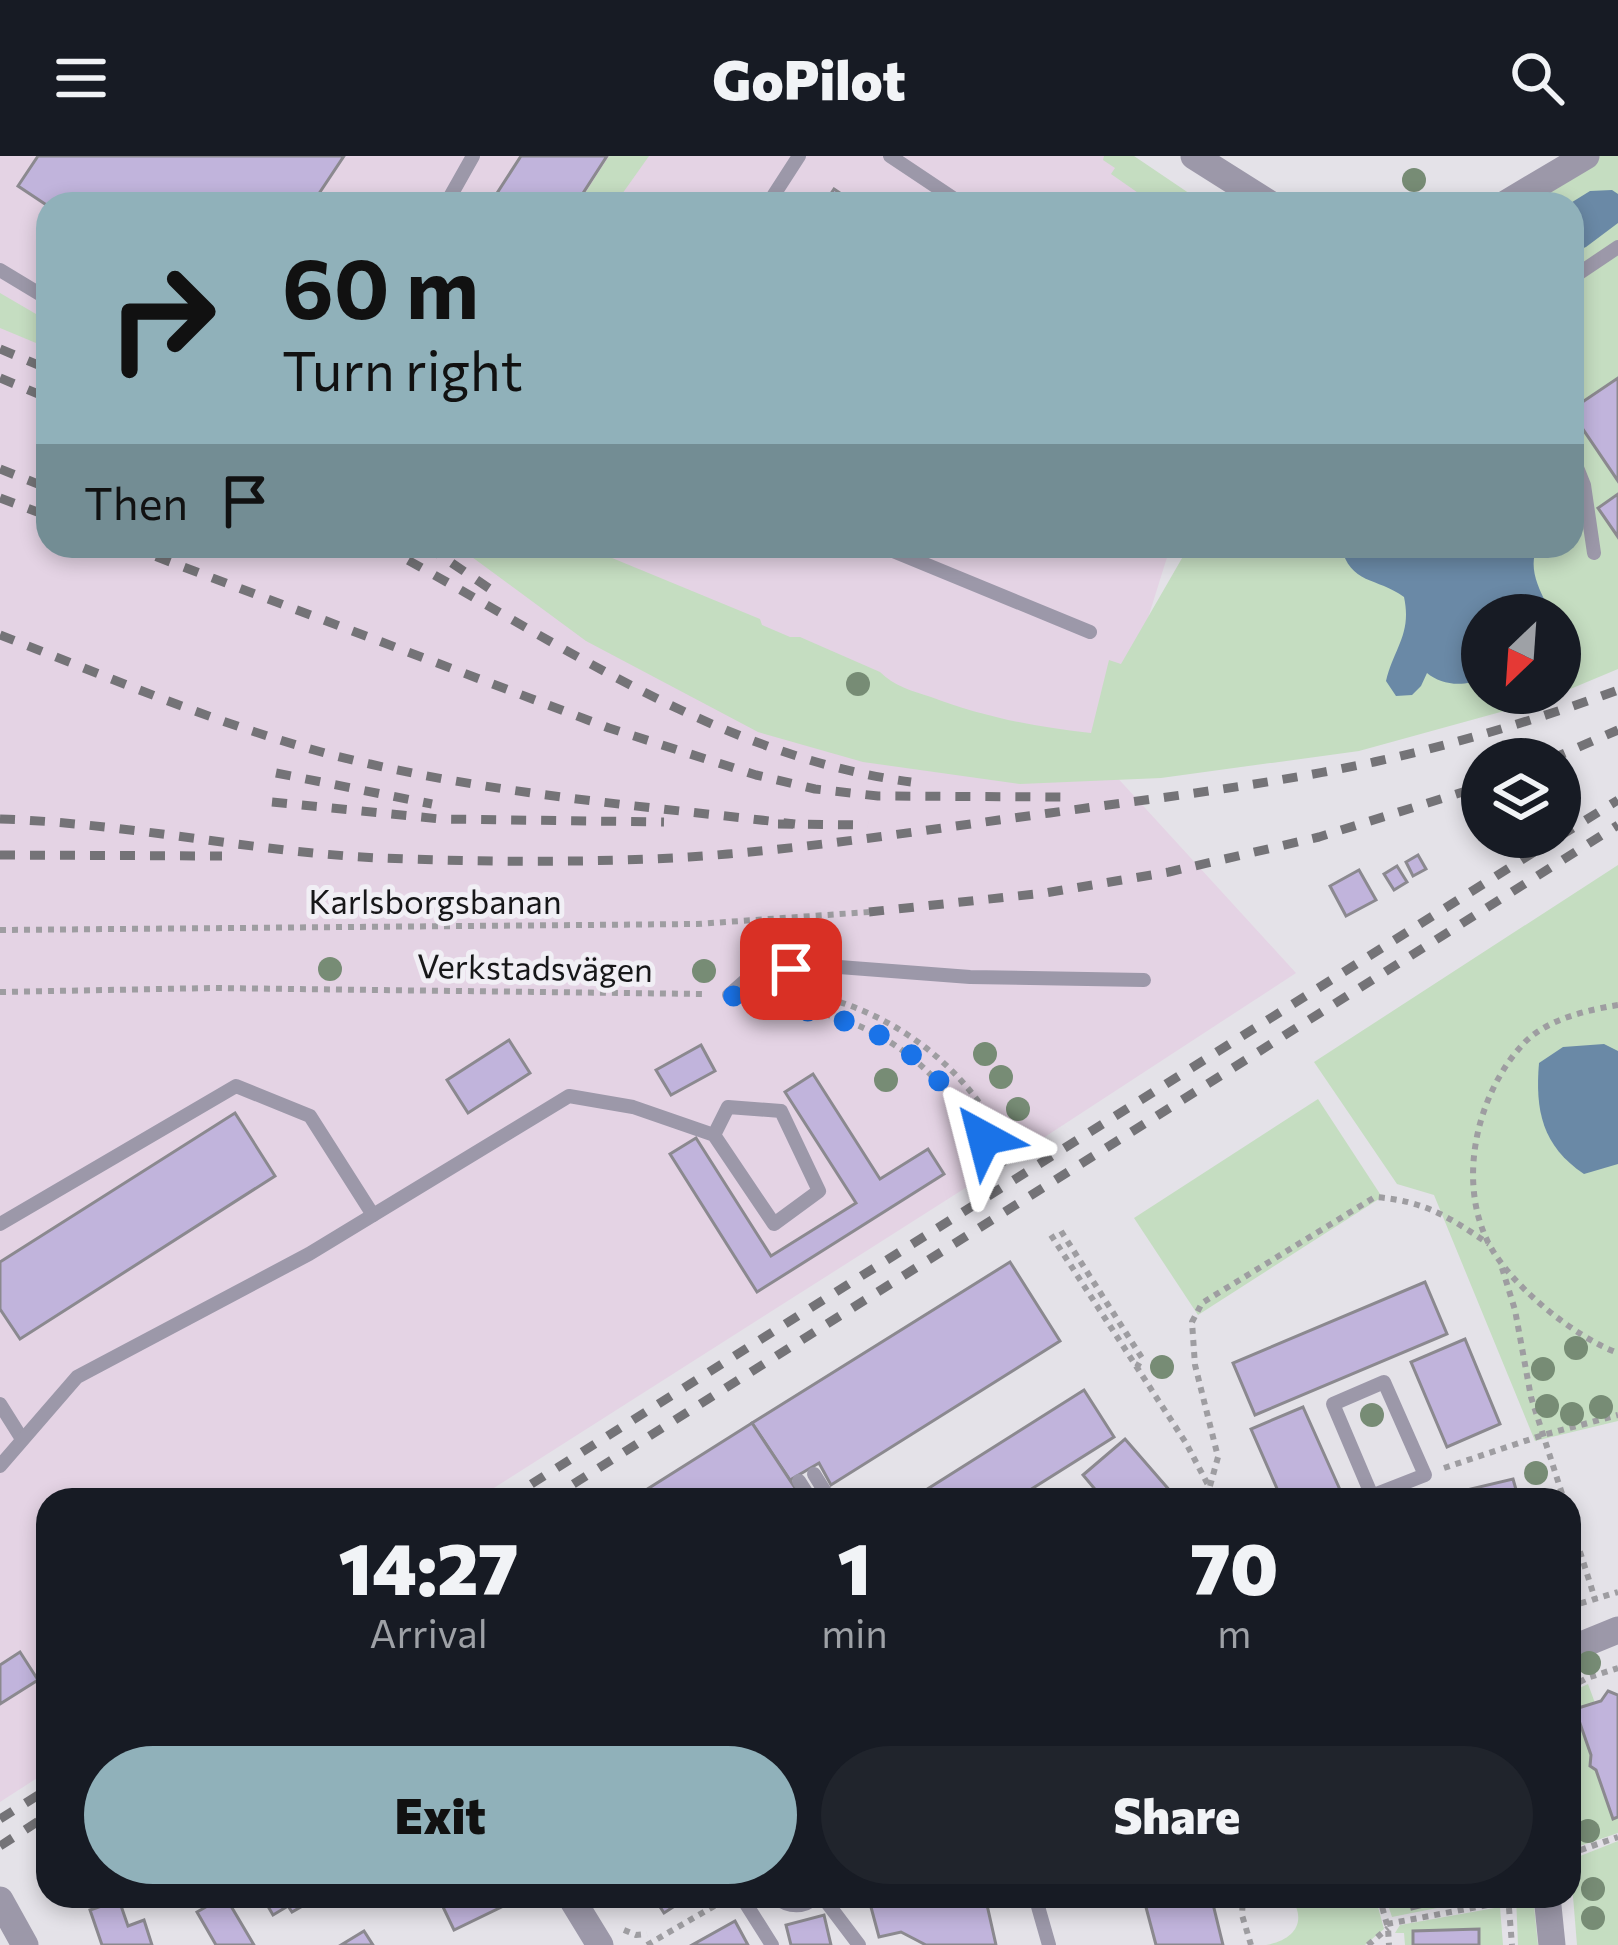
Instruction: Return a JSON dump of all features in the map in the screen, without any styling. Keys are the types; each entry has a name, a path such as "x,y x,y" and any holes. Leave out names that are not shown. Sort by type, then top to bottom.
{"street":[{"path":"1194,156 1251,192"},
{"path":"1525,192 1586,156"},
{"path":"1581,1644 1618,1630"},
{"path":"0,1900 26,1945"},
{"path":"578,1908 600,1945"},
{"path":"1548,1908 1552,1945"}],"lane":[{"path":"453,192 473,156"},
{"path":"776,192 799,156"},
{"path":"890,156 944,192"},
{"path":"1584,270 1618,247"},
{"path":"0,270 36,292"},
{"path":"1584,485 1594,554"},
{"path":"909,558 1090,632"},
{"path":"729,995 755,972 826,966 970,977 1144,980"},
{"path":"0,1224 236,1085 310,1116 373,1215"},
{"path":"0,1466 77,1377 309,1254 568,1096 633,1107 714,1135 774,1224 820,1191 781,1111 728,1107 714,1135"},
{"path":"1363,1488 1333,1404 1384,1382 1425,1475 1392,1488"},
{"path":"0,1404 22,1439"},
{"path":"750,1908 772,1945"},
{"path":"829,1908 859,1945"},
{"path":"1038,1908 1049,1945"}],"path":[{"name":"Karlsborgsbanan","path":"0,930 698,924 869,913"},
{"name":"Verkstadsvägen","path":"0,992 213,988 729,995 836,1017 909,1053 941,1083 1009,1164 986,1112 948,1066 916,1040 873,1013 825,997 742,983"},
{"path":"1560,1488 1531,1397 1515,1310 1476,1206 1473,1153 1496,1082 1527,1039 1578,1011 1618,1005"},
{"path":"1210,1486 1218,1457 1195,1365 1192,1322 1202,1303 1376,1197 1431,1208 1489,1244"},
{"path":"1061,1231 1142,1358 1137,1367"},
{"path":"1052,1235 1210,1486"},
{"path":"1501,1264 1580,1334 1618,1353"},
{"path":"1425,1475 1618,1415"},
{"path":"1581,1555 1595,1599"},
{"path":"1581,1603 1618,1592"},
{"path":"1581,1681 1618,1667"},
{"path":"1581,1850 1618,1837"},
{"path":"647,1945 709,1908"},
{"path":"1243,1908 1251,1945"},
{"path":"1383,1908 1389,1945"},
{"path":"1369,1945 1388,1926 1466,1908"},
{"path":"1509,1908 1511,1945"}],"shaded area":[{"path":"0,156 1130,156 1186,192 36,192 36,558 1167,558 1103,762 1296,973 494,1488 36,1488 36,1779 0,1802"}],"green space":[{"path":"609,156 649,156 624,192 586,192"},
{"path":"1104,156 1134,156 1187,192 1137,192 1111,174 1115,168"},
{"path":"1599,156 1618,156 1618,669 1581,684 1581,594 1461,594 1461,714 1493,714 1359,751 1161,778 1020,784 863,762 758,732 586,641 473,558 612,558 880,672 910,690 1030,724 1091,733 1109,660 1121,664 1182,558 1584,558 1584,192 1544,192"},
{"path":"0,293 36,314 36,343 0,328"},
{"path":"1618,865 1618,1421 1535,1441 1434,1195 1397,1184 1314,1062"},
{"path":"1318,1099 1382,1197 1198,1315 1134,1218"},
{"path":"1588,1684 1595,1703 1581,1707 1581,1687"},
{"path":"1581,1723 1614,1819 1618,1817 1618,1833 1581,1846"},
{"path":"1618,1841 1618,1945 1577,1945 1574,1908 1581,1908 1581,1856"},
{"path":"1296,1908 1378,1908 1384,1929 1365,1945 1266,1945 1291,1934"},
{"path":"1389,1908 1437,1908 1392,1917"},
{"path":"1500,1908 1503,1945 1479,1945 1478,1929 1413,1931 1413,1945 1405,1945 1404,1933 1395,1933 1400,1925"},
{"path":"1516,1908 1534,1908 1538,1945 1518,1945"}],"water":[{"path":"1618,194 1618,223 1584,248 1584,195"},
{"path":"1345,558 1535,558 1542,594 1461,594 1461,684 1427,673 1412,695 1396,696 1386,681 1404,631 1404,597 1351,568"},
{"path":"1604,1044 1618,1051 1618,1164 1584,1174 1559,1151 1544,1126 1538,1096 1539,1063 1563,1047"}],"building":[{"path":"38,156 344,156 320,192 36,192 36,198 18,186"},
{"path":"521,156 607,156 584,192 498,192"},
{"path":"1618,378 1618,481 1584,431 1584,401"},
{"path":"1618,494 1618,537 1598,508"},
{"path":"1418,855 1426,869 1413,876 1406,862"},
{"path":"1397,866 1407,882 1394,890 1384,874"},
{"path":"1359,870 1376,900 1346,916 1330,886"},
{"path":"509,1040 530,1073 468,1113 447,1080"},
{"path":"701,1045 715,1071 671,1095 656,1070"},
{"path":"813,1074 880,1179 928,1149 944,1174 757,1292 670,1154 696,1138 771,1256 856,1203 785,1092"},
{"path":"235,1113 275,1176 20,1339 0,1309 0,1262"},
{"path":"1010,1262 1060,1341 831,1485 819,1463 790,1480 752,1423"},
{"path":"1425,1282 1447,1334 1255,1415 1233,1363"},
{"path":"1465,1339 1500,1424 1447,1447 1411,1362"},
{"path":"1084,1390 1114,1437 1033,1488 929,1488"},
{"path":"1303,1407 1339,1488 1277,1488 1251,1429"},
{"path":"752,1423 795,1488 649,1488"},
{"path":"1125,1439 1168,1488 1094,1488 1083,1475"},
{"path":"1513,1479 1516,1488 1475,1488"},
{"path":"20,1652 36,1681 0,1704 0,1665"},
{"path":"1608,1691 1618,1695 1618,1817 1613,1819 1596,1770 1590,1766 1581,1726 1581,1707 1601,1701"},
{"path":"122,1908 128,1926 144,1920 152,1945 102,1945 90,1910"},
{"path":"232,1908 254,1945 216,1945 197,1912"},
{"path":"443,1908 499,1908 454,1930"},
{"path":"871,1908 988,1908 996,1945 926,1945 901,1932 879,1937"},
{"path":"1146,1908 1214,1908 1223,1945 1156,1945"},
{"path":"824,1915 831,1945 791,1945 786,1925"},
{"path":"735,1921 748,1945 692,1945"},
{"path":"1479,1929 1479,1945 1413,1945 1413,1931"},
{"path":"364,1931 373,1945 341,1945"}],"railway":[{"path":"0,349 36,364"},
{"path":"0,378 36,393"},
{"path":"0,469 36,483"},
{"path":"0,498 36,512"},
{"path":"160,558 609,728 756,775 815,789 878,796 1065,797"},
{"path":"403,558 572,654 702,720 839,768 911,782"},
{"path":"445,558 490,589"},
{"path":"0,635 229,723 370,764 529,793 795,824"},
{"path":"0,819 380,858 574,861 734,853 870,838 1334,770 1466,739 1618,690"},
{"path":"1581,746 1618,730"},
{"path":"276,773 432,804"},
{"path":"869,912 1045,893 1169,872 1319,837 1461,793"},
{"path":"1581,823 1618,800"},
{"path":"272,802 440,819 664,822"},
{"path":"778,824 868,825"},
{"path":"567,1488 1618,825"},
{"path":"0,855 222,856"},
{"path":"525,1488 1525,858"},
{"path":"0,1819 36,1796"},
{"path":"0,1846 36,1823"}],"route":[{"path":"791,969 755,972 729,995 836,1017 870,1031 909,1053 941,1083 984,1138"}]}
